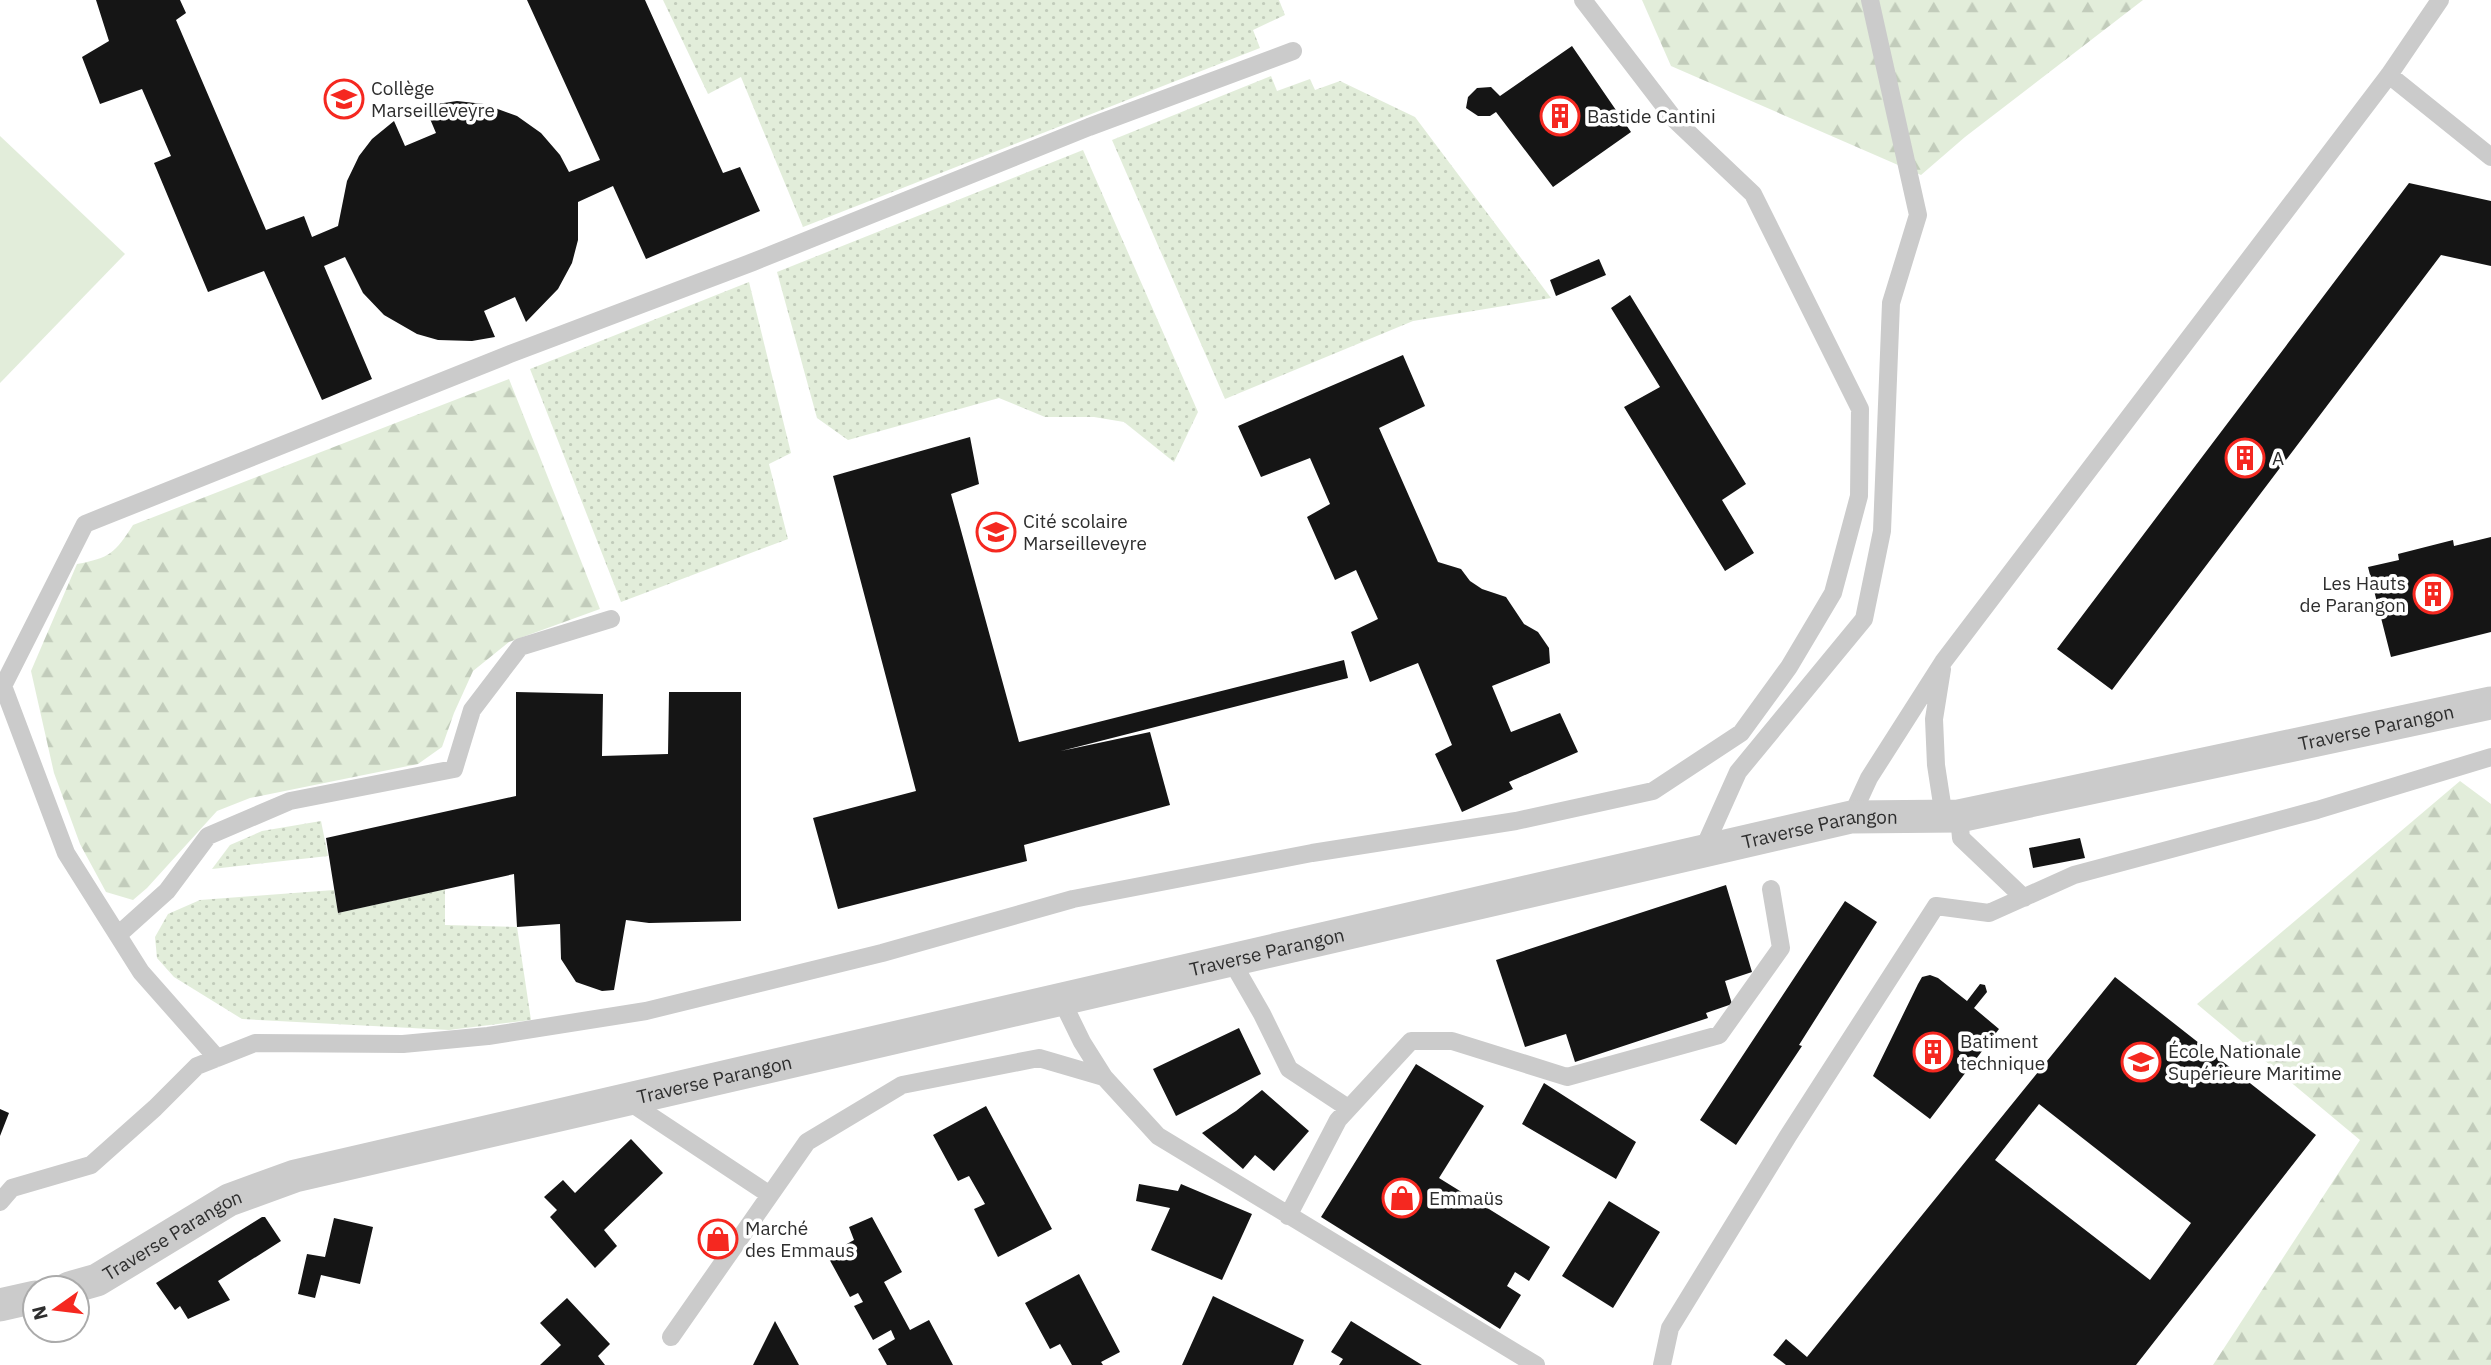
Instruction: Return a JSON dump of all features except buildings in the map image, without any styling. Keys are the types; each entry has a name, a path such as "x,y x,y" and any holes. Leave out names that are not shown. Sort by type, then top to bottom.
{"street":[{"name":"Traverse Parangon","path":"91,1282 229,1200 295,1176 1851,817 1951,816 2491,703"},
{"path":"0,1305 21,1300"}],"lane":[{"path":"0,1202 12,1188 91,1165 197,1066 255,1043 403,1044 488,1036 646,1011 882,953 1073,899 1312,853 1516,821 1653,791 1741,733 1789,667 1833,593 1859,496 1860,409 1753,194 1675,120 1583,0"},
{"path":"1703,850 1738,772 1864,619 1882,531 1891,303 1918,215 1870,0"},
{"path":"1851,817 1869,778 1943,663 2389,75 2440,0"},
{"path":"217,1058 141,972 65,853 1,689 85,524 1089,127 1293,51"},
{"path":"2389,75 2491,157"},
{"path":"118,935 167,891 208,836 290,801 454,769 472,710 520,647 611,618"},
{"path":"1943,663 1934,719 1937,765 1951,816 1961,838 2024,898"},
{"path":"1662,1365 1670,1328 1788,1136 1936,906 1989,913 2074,875 2317,810 2491,757"},
{"path":"1288,1216 1338,1121 1411,1041 1452,1041 1567,1077 1719,1035 1781,948 1771,889"},
{"path":"1231,960 1289,1069 1348,1108"},
{"path":"1061,999 1082,1042 1104,1077 1158,1136 1536,1365"},
{"path":"671,1337 807,1142 902,1085 1039,1058 1104,1077"},
{"path":"625,1100 770,1195"}],"green space":[{"path":"663,0 1279,0 1285,15 1253,30 1260,48 803,227 741,77 708,94"},
{"path":"1642,0 2143,0 1965,137 1921,175 1671,66"},
{"path":"1271,76 1277,91 1310,79 1315,90 1340,81 1415,117 1551,298 1413,321 1225,399 1112,140"},
{"path":"0,136 125,254 0,383"},
{"path":"1083,150 1198,412 1174,462 1124,422 1094,417 1045,417 999,398 848,440 817,418 777,272"},
{"path":"749,282 791,453 769,464 788,539 621,602 530,369"},
{"path":"509,379 600,609 509,642 473,671 442,747 418,764 250,798 217,811 133,900 106,892 80,844 54,773 31,671 77,564 111,553 133,525"},
{"path":"2460,781 2491,804 2491,1365 2213,1365 2360,1140 2197,1004"},
{"path":"321,821 328,856 212,869 230,845 262,831"},
{"path":"445,889 445,925 517,927 531,1020 449,1030 242,1019 174,977 157,958 155,937 168,914 200,900 334,890 338,913"}],"place":[{"name":"Collège Marseilleveyre","path":"344,99"},
{"name":"Bastide Cantini","path":"1560,116"},
{"name":"A","path":"2245,458"},
{"name":"Cité scolaire Marseilleveyre","path":"996,532"},
{"name":"Les Hauts de Parangon","path":"2433,594"},
{"name":"Batiment technique","path":"1933,1052"},
{"name":"École Nationale Supérieure Maritime","path":"2141,1062"},
{"name":"Emmaüs","path":"1402,1198"},
{"name":"Marché des Emmaus","path":"718,1239"}]}
